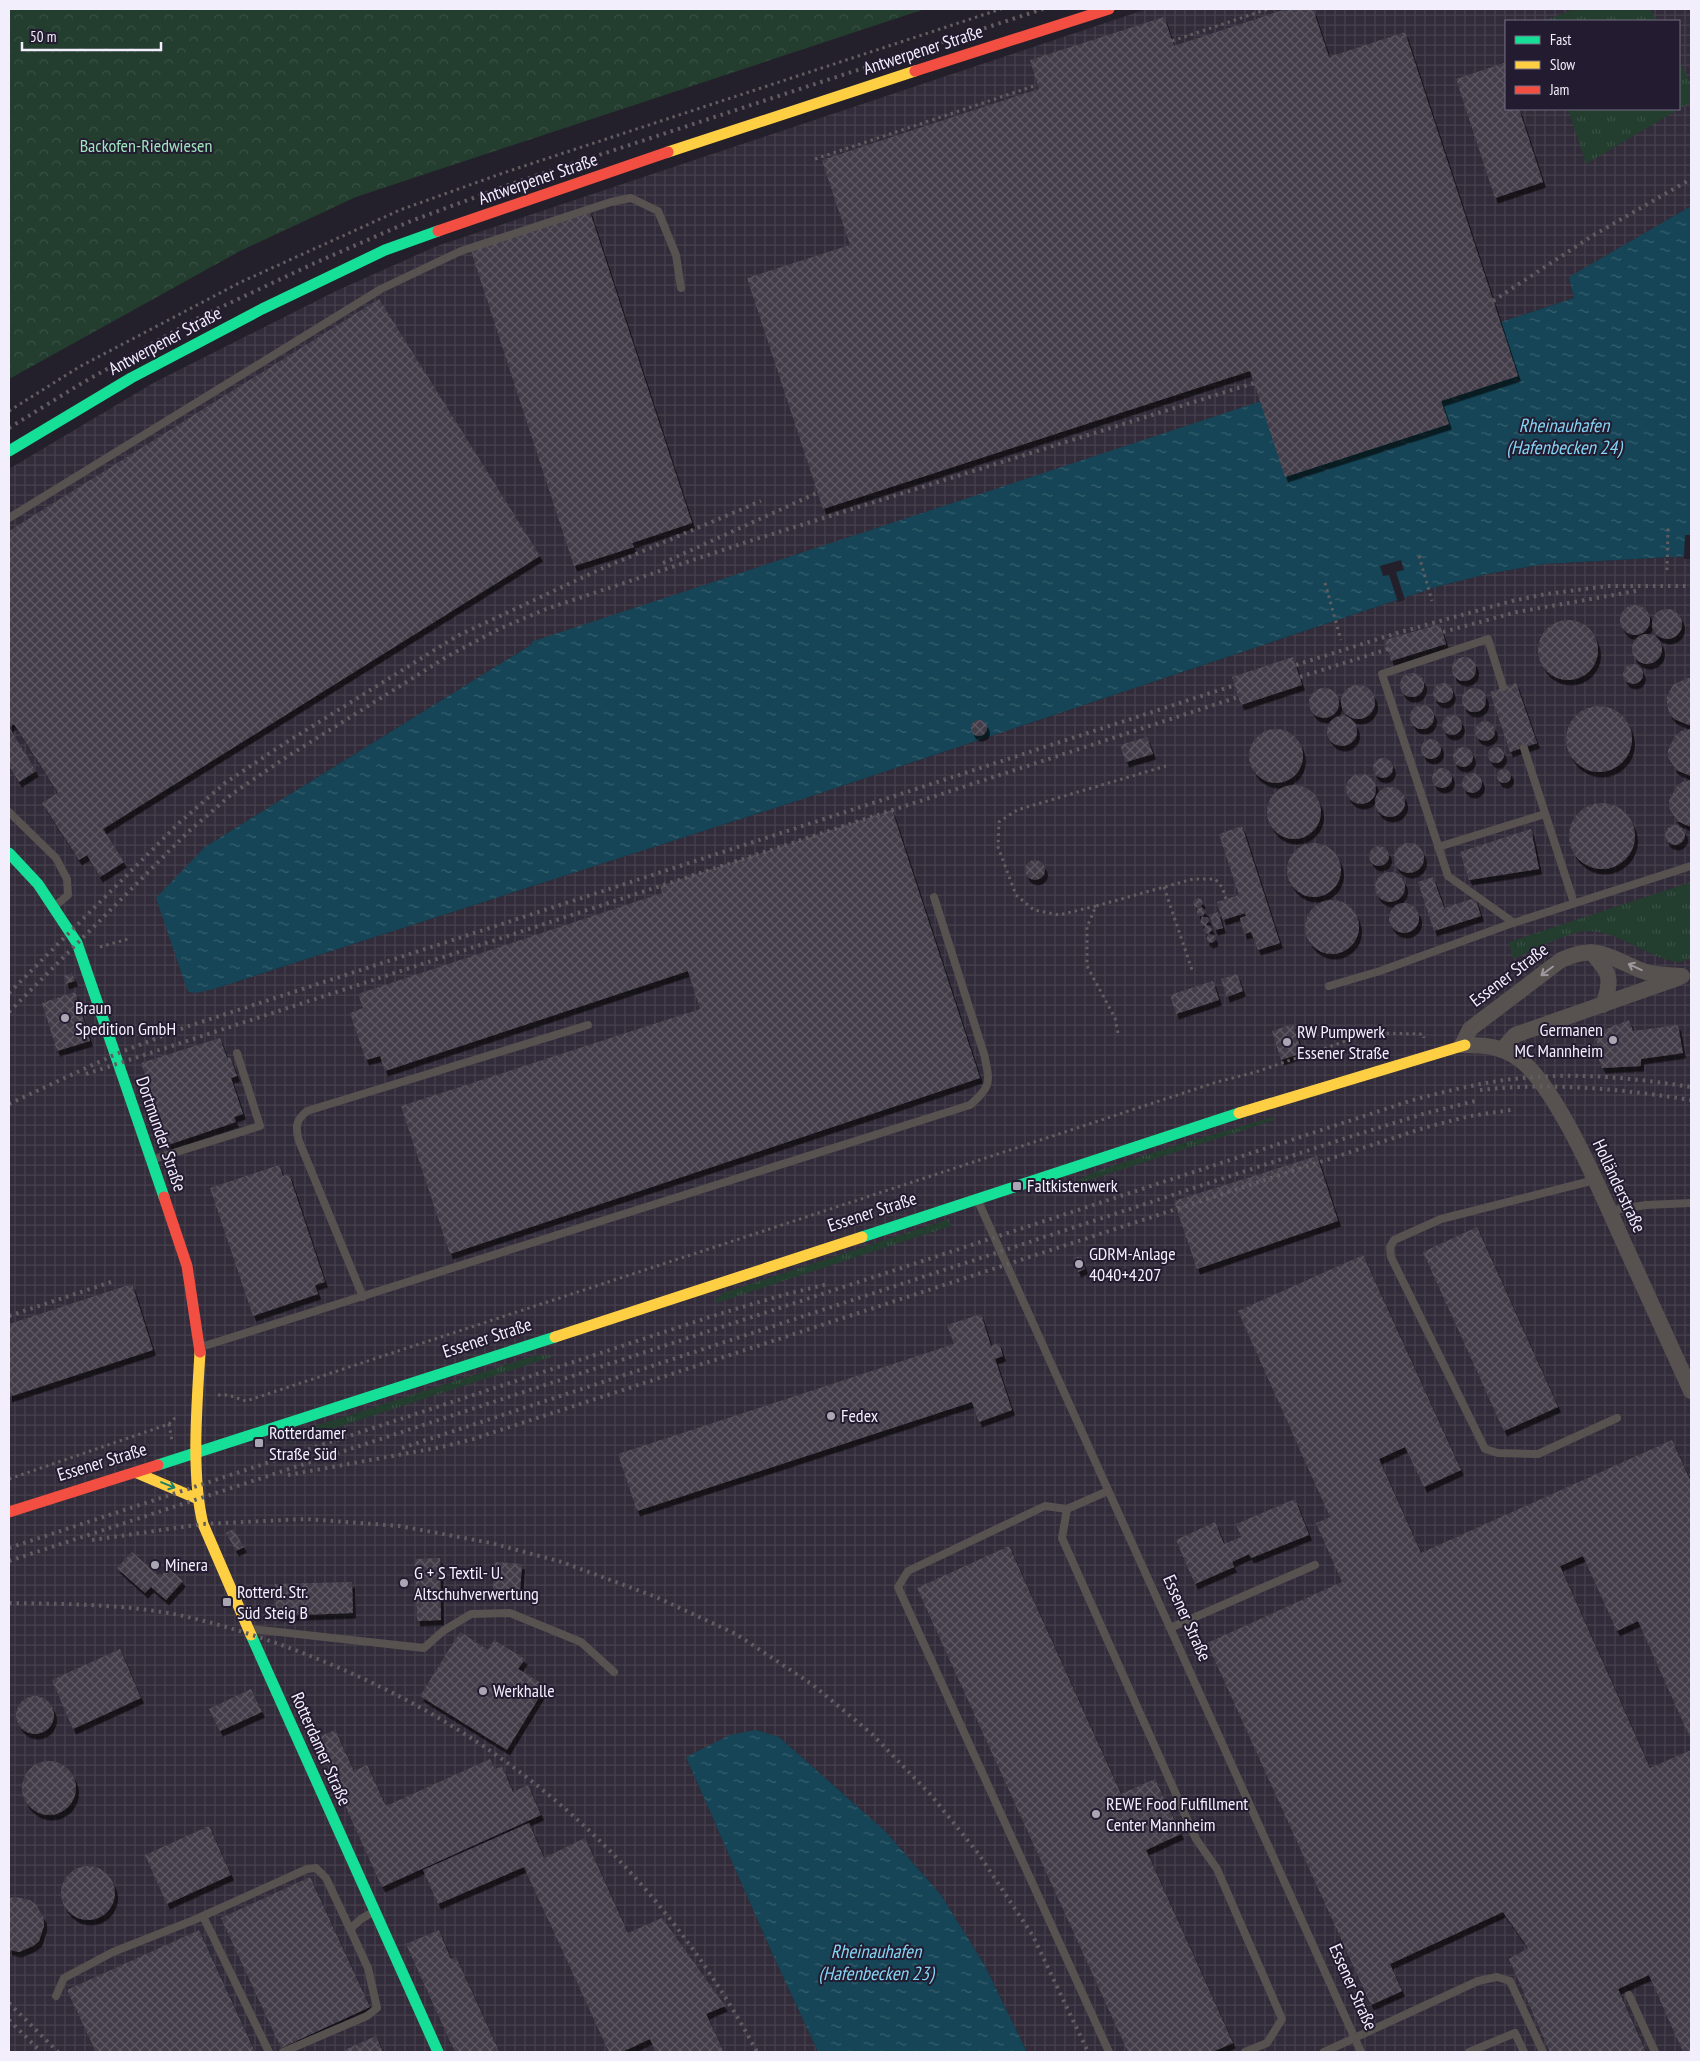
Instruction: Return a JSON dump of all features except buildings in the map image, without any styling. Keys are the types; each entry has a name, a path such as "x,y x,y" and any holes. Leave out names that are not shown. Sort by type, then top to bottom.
{"street":[{"name":"Antwerpener Straße","path":"9,451 131,378 262,309 385,250 699,141 1109,9"},
{"name":"Dortmunder Straße","path":"9,853 38,884 70,931 81,954 187,1266 200,1348 197,1453"},
{"path":"1591,952 1606,968 1610,987 1603,1006"},
{"name":"Essener Straße","path":"9,1512 137,1473 1236,1114 1464,1045 1470,1029 1561,960 1576,953 1608,954 1645,972 1686,975"},
{"name":"Essener Straße","path":"1502,1050 1515,1035 1603,1006 1686,975"},
{"name":"Holländerstraße","path":"1464,1045 1492,1046 1517,1057 1532,1071 1544,1087 1565,1121 1595,1180 1691,1391"},
{"name":"Rotterdamer Straße","path":"197,1453 198,1499 203,1524 438,2052"},
{"path":"137,1473 184,1491 198,1499"}],"lane":[{"path":"9,518 382,289 461,251 610,202 631,198 658,211 676,254 681,288"},
{"path":"1503,687 1488,640 1382,674 1448,876 1514,923"},
{"path":"1524,748 1574,904"},
{"path":"9,812 56,858 67,879 68,895 54,907"},
{"path":"1438,847 1545,814"},
{"path":"1329,986 1380,971 1514,923 1691,866"},
{"path":"200,1348 970,1106 987,1087 988,1074 984,1054 934,897"},
{"path":"363,1297 299,1141 296,1129 299,1118 307,1111 588,1025"},
{"path":"152,1160 260,1126 237,1053"},
{"path":"1595,1180 1442,1218 1394,1240 1390,1247 1392,1257 1485,1449 1498,1453 1538,1454 1617,1418"},
{"name":"Essener Straße","path":"977,1199 1360,2052"},
{"path":"1609,1211 1646,1204 1691,1203"},
{"path":"1108,1491 1067,1509 1044,1506 908,1572 898,1587 1109,2052"},
{"path":"1067,1509 1062,1538 1196,1839 1218,1869 1282,2019 1267,2043 1245,2052"},
{"path":"1170,1628 1315,1566"},
{"path":"248,1628 424,1648 443,1631 471,1614 510,1613 581,1642 614,1672"},
{"path":"56,1996 64,1978 113,1952 203,1916 295,1873 316,1868 326,1878 368,1968 377,2008 366,2016 283,2052"},
{"path":"350,1929 361,1919 375,1911"},
{"path":"203,1916 269,2052"},
{"path":"1324,2052 1478,1981 1497,1977 1510,1981 1543,2052"},
{"path":"1629,1995 1655,2052"},
{"path":"1470,2052 1515,2033 1524,2052"}],"path":[{"path":"1172,41 1268,9"},
{"path":"815,159 1038,85"},
{"path":"1667,570 1668,528"},
{"path":"1419,556 1432,601"},
{"path":"1325,583 1341,640"},
{"path":"1166,766 1017,810 999,822 998,847 1016,895 1034,910 1059,915 1193,879 1214,879 1222,887 1226,899"},
{"path":"1164,887 1193,974"},
{"path":"1096,906 1087,927 1087,966 1115,1018 1118,1034"},
{"path":"81,954 128,938"},
{"path":"9,1479 170,1424 184,1408 214,1396 228,1395 246,1401 1216,1082 1256,1072 1368,1033 1423,1034 1429,1055"}],"shaded area":[{"path":"1147,9 1691,9 1691,206 1570,277 1574,298 531,643 205,847 214,989 812,796 1436,587 1487,574 1545,564 1691,556 1691,2052 1027,2052 984,1964 941,1895 885,1831 779,1737 686,1757 772,1953 818,2052 9,2052 9,469 155,382 338,290 437,246"}],"green space":[{"name":"Backofen-Riedwiesen","path":"9,9 925,9 356,197 240,251 9,379"},
{"path":"1574,9 1650,9 1656,20 1546,20"},
{"path":"1680,63 1691,84 1691,102 1680,108"},
{"path":"1568,110 1677,110 1586,164"},
{"path":"1691,882 1691,958 1679,962 1666,960 1611,935 1589,931 1561,937 1513,959 1509,942"},
{"path":"1274,1117 1274,1120 1077,1184 1076,1181 1094,1172 1183,1143"},
{"path":"949,1219 951,1226 716,1303 715,1301 723,1293"},
{"path":"536,1355 554,1356 289,1442 287,1435"}],"water":[{"name":"Rheinauhafen (Hafenbecken 24)","path":"1691,206 1691,556 1545,564 1487,574 1436,587 812,796 214,989 196,993 188,992 156,898 205,847 532,644 531,642 1574,298 1569,277"},
{"name":"Rheinauhafen (Hafenbecken 23)","path":"756,1730 779,1737 885,1831 941,1895 984,1964 1027,2052 818,2052 772,1953 686,1757 730,1735"}],"pier":[{"path":"1685,535 1691,535 1691,559 1684,559"},
{"path":"1401,560 1404,570 1396,572 1405,600 1398,602 1389,575 1383,576 1380,566"}],"railway":[{"path":"9,428 82,383 200,317 317,262 411,221 511,184 1043,9"},
{"path":"1493,301 1592,236 1691,179"},
{"path":"9,1012 188,832 232,794 285,758 448,656 499,629 546,609 747,542 1254,383"},
{"path":"663,563 817,493"},
{"path":"9,993 180,822 225,783 279,747 457,636 603,568 761,501"},
{"path":"1296,665 1397,633 1512,601 1546,594 1608,586 1691,586"},
{"path":"1443,632 1517,612 1636,591"},
{"path":"1300,677 1388,649"},
{"path":"9,1104 116,1054 186,1027 1235,685"},
{"path":"86,1074 1238,697"},
{"path":"9,1561 1416,1099 1491,1082 1555,1076 1613,1078 1691,1087"},
{"path":"1480,1090 1533,1087 1586,1088 1691,1100"},
{"path":"402,1448 1343,1139 1423,1114 1475,1101"},
{"path":"288,1475 442,1447 473,1439 1427,1127 1470,1116 1511,1110"},
{"path":"9,1316 111,1282"},
{"path":"9,1548 719,1314 828,1284"},
{"path":"92,1540 203,1524 306,1519 400,1526 491,1543 562,1562 656,1597 736,1634 813,1685 872,1734 931,1795 978,1853 1033,1936 1088,2052"},
{"path":"9,1603 94,1605 158,1611 219,1625 279,1644 337,1667 404,1699 467,1736 526,1777 581,1823 631,1873 677,1928 719,1988 757,2052"},
{"path":"9,2003 58,2052"},
{"path":"9,2020 41,2052"}],"traffic: fast":[{"path":"9,451 131,378 262,309 385,250 438,231"},
{"path":"9,853 38,884 77,943 164,1197"},
{"path":"862,1237 1239,1113"},
{"path":"158,1465 555,1337"},
{"path":"251,1635 438,2052"}],"traffic: slow":[{"path":"668,152 915,71"},
{"path":"1239,1113 1465,1045"},
{"path":"555,1337 862,1237"},
{"path":"200,1352 196,1439 199,1505 203,1524 251,1635"},
{"path":"137,1473 198,1499"}],"traffic: jam":[{"path":"915,71 1109,9"},
{"path":"438,231 668,152"},
{"path":"164,1197 187,1266 200,1352"},
{"path":"9,1512 158,1465"}],"place":[{"name":"Braun Spedition GmbH","path":"65,1018"},
{"name":"Germanen MC Mannheim","path":"1613,1040"},
{"name":"RW Pumpwerk Essener Straße","path":"1287,1042"},
{"name":"Faltkistenwerk","path":"1017,1186"},
{"name":"GDRM-Anlage 4040+4207","path":"1079,1264"},
{"name":"Fedex","path":"831,1416"},
{"name":"Rotterdamer Straße Süd","path":"259,1443"},
{"name":"Minera","path":"155,1565"},
{"name":"G + S Textil- U. Altschuhverwertung","path":"404,1583"},
{"name":"Rotterd. Str. Süd Steig B","path":"227,1602"},
{"name":"Werkhalle","path":"483,1691"},
{"name":"REWE Food Fulfillment Center Mannheim","path":"1096,1814"}]}
